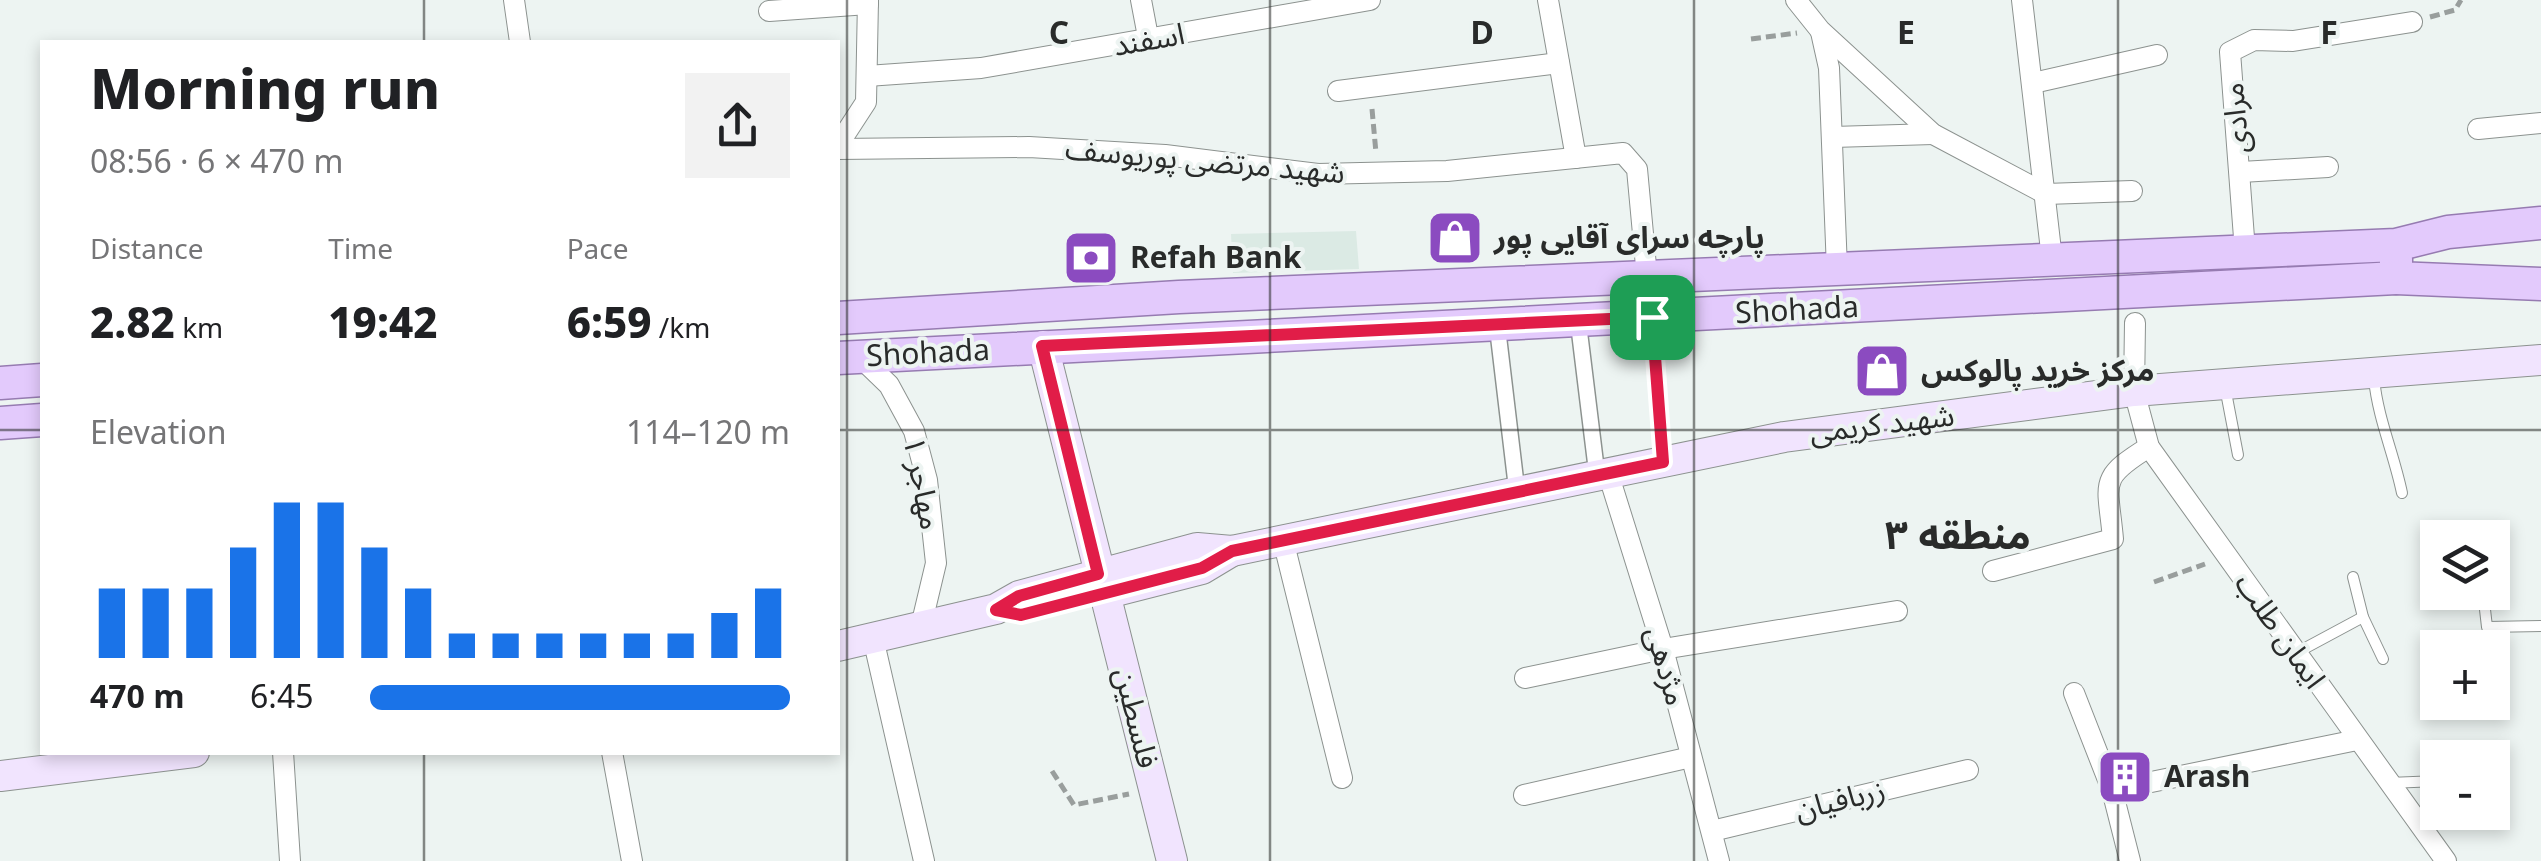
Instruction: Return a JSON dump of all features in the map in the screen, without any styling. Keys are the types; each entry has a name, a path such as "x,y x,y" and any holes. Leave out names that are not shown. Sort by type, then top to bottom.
{"main road":[{"name":"Shohada","path":"840,318 1836,268 2396,245 2448,232 2541,223"},
{"path":"2396,245 2396,278"},
{"path":"2310,248 2312,284"},
{"name":"Shohada","path":"848,358 2396,278 2541,284"},
{"name":"فلسطین","path":"1042,346 1172,861"},
{"name":"شهید کریمی","path":"840,646 996,610 1021,615 1101,584 1202,568 1232,551 1784,437 2134,391 2541,360"},
{"path":"0,383 40,380"},
{"path":"0,423 40,420"},
{"path":"0,776 148,755"}],"street":[{"path":"514,0 520,40"},
{"path":"1141,0 1150,42"},
{"name":"اسفند","path":"867,76 981,68 1150,42 1370,0"},
{"path":"1548,0 1576,158"},
{"path":"1796,0 1820,30 1933,134 2046,194 2132,191"},
{"path":"2022,0 2052,259"},
{"path":"769,11 868,2 866,102 840,144"},
{"name":"مرادی","path":"2245,251 2230,52 2254,40 2293,41 2412,22"},
{"path":"1820,30 1829,68 1836,268"},
{"path":"2034,83 2157,56"},
{"path":"1338,91 1559,64"},
{"path":"2478,129 2541,123"},
{"path":"1832,137 1933,134"},
{"name":"شهید مرتضی پوریوسف","path":"840,147 1029,147 1165,155 1318,174 1447,171 1623,153 1637,169 1647,277"},
{"path":"2241,172 2328,167"},
{"path":"1652,317 1663,462"},
{"path":"1578,320 1602,474"},
{"name":"ایمان طلب","path":"2134,323 2134,391 2148,447 2446,861"},
{"path":"1498,324 1516,492"},
{"name":"مهاجر ۱","path":"848,358 890,385 914,431 927,480 936,563 921,626"},
{"path":"1993,571 2113,539 2109,478 2113,468 2148,447"},
{"name":"مژدهی","path":"1602,474 1662,649 1719,861"},
{"path":"1283,540 1342,778"},
{"path":"1524,678 1662,649 1898,611"},
{"path":"873,638 924,861"},
{"path":"2074,692 2112,790 2130,861"},
{"path":"2112,790 2357,740"},
{"path":"283,755 290,861"},
{"path":"613,755 632,861"},
{"path":"1524,795 1691,757"},
{"name":"زربافیان","path":"1712,831 1968,770"}],"lane":[{"path":"2373,373 2377,415 2394,458 2402,494"},
{"path":"2224,384 2238,455"},
{"path":"2353,576 2362,616 2384,659"},
{"path":"2485,610 2487,627 2541,626"},
{"path":"2296,654 2362,616"},
{"path":"2388,782 2420,781"}],"path":[{"path":"2412,22 2454,10 2460,0"},
{"path":"1750,39 1820,30"},
{"path":"1370,86 1378,173"},
{"path":"2154,582 2226,556"},
{"path":"1052,771 1074,805 1154,789"}],"shaded area":[{"path":"1356,231 1359,269 1233,273 1231,234"}],"place":[{"name":"پارچه سرای آقایی پور","path":"1455,238"},
{"name":"Refah Bank","path":"1091,258"},
{"name":"مركز خريد پالوكس","path":"1882,371"},
{"name":"Arash","path":"2125,777"}],"district":[{"name":"منطقه ۳","path":"1958,535"}],"route":[{"path":"1652,317 1663,462 1232,551 1202,568 1021,615 996,610 1019,596 1098,574 1042,346 1652,317"}]}
